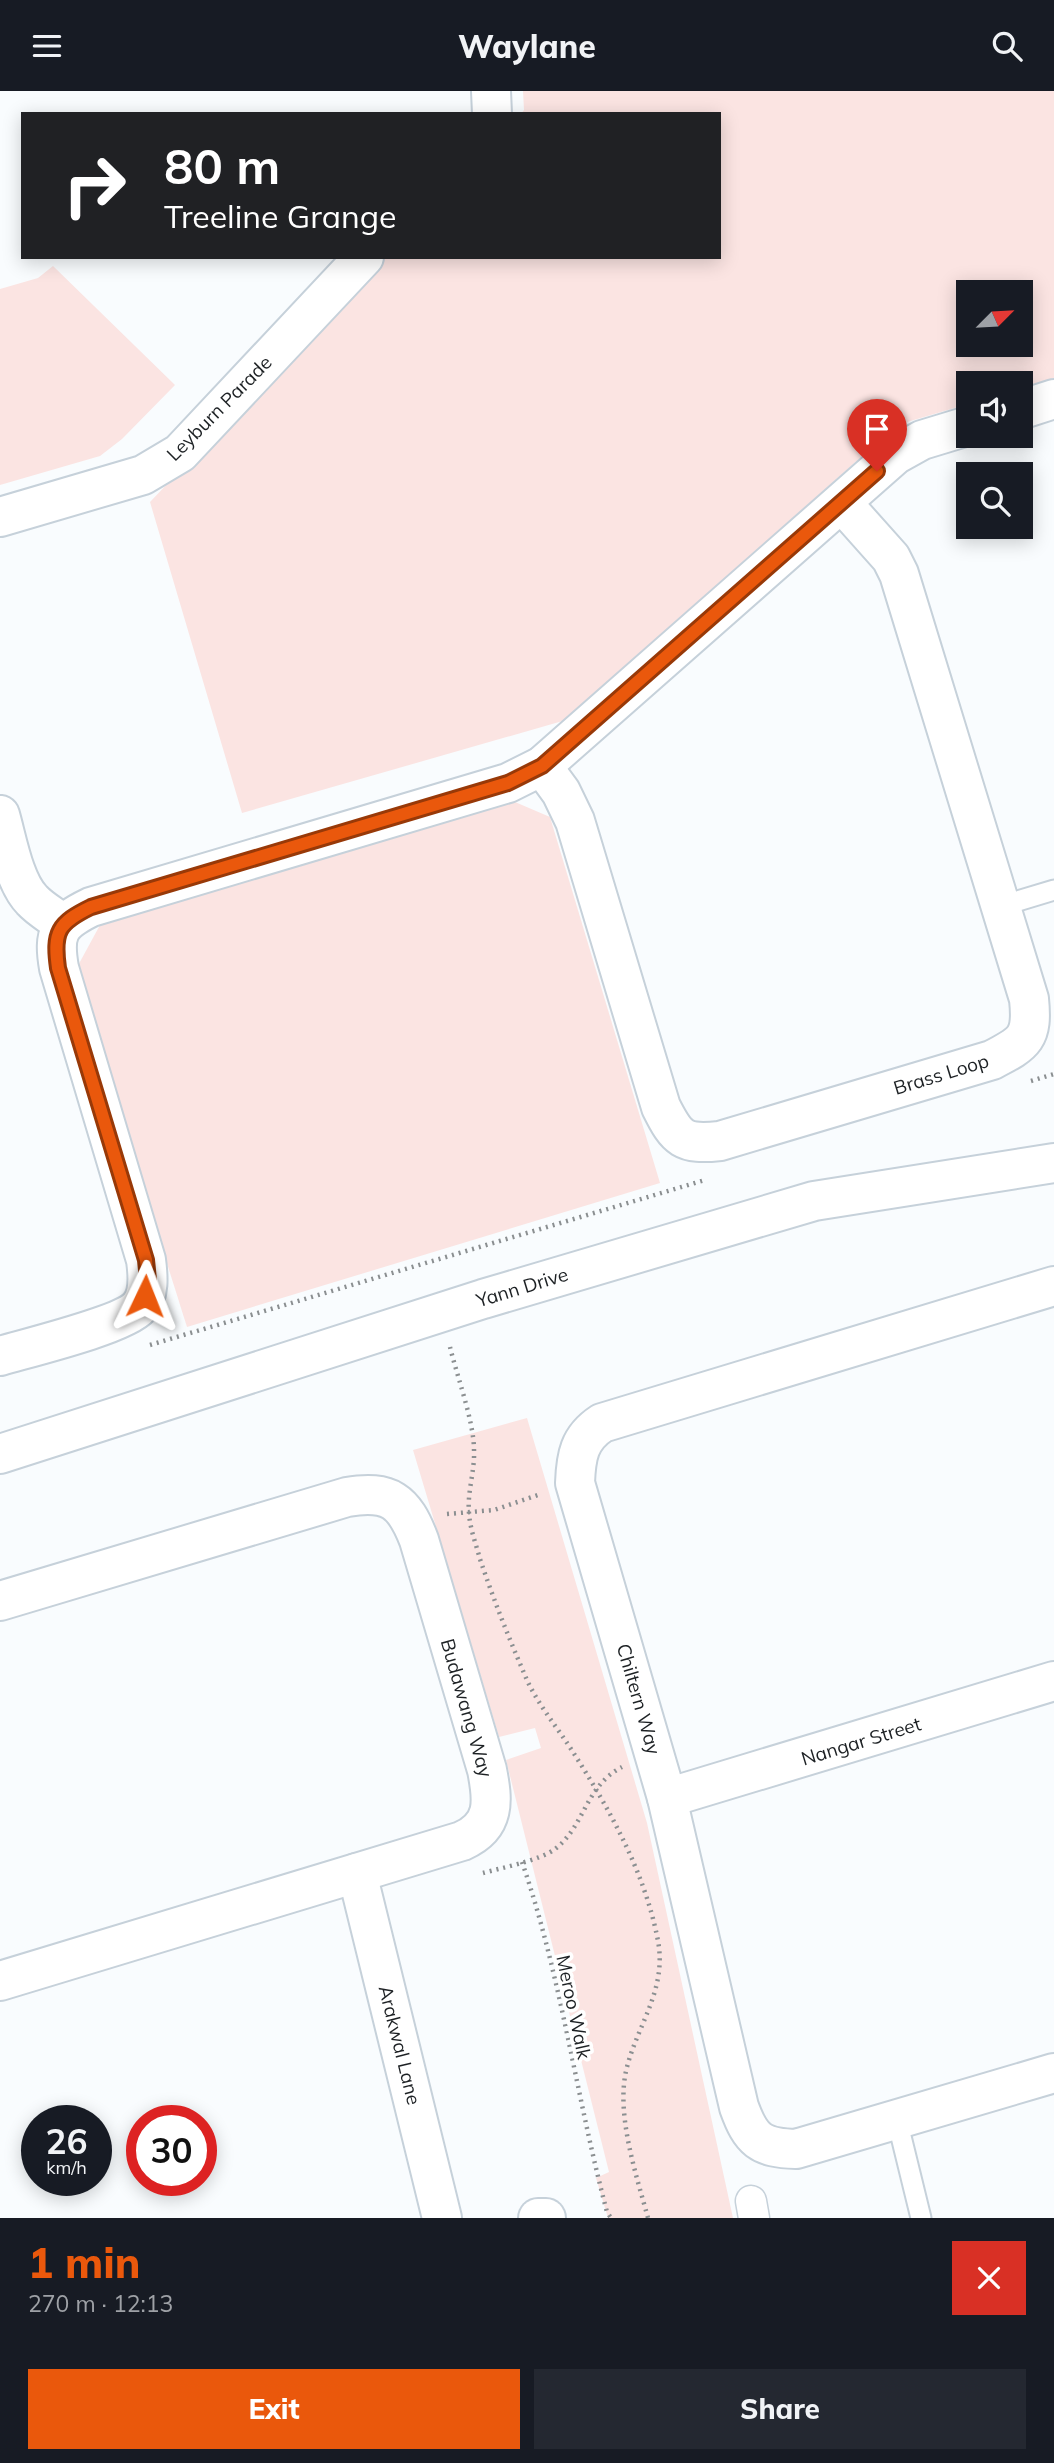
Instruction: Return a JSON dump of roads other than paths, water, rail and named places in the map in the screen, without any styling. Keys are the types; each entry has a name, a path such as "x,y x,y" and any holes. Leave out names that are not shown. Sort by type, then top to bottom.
{"street":[{"path":"491,91 492,112"},
{"name":"Leyburn Parade","path":"0,517 144,475 180,453 363,259"},
{"path":"1033,406 1054,399"},
{"path":"0,1356 116,1321 139,1307 145,1296 148,1280 146,1260 58,968 57,935 63,924 91,907 508,783 542,766 895,455 922,440 956,430"},
{"name":"Brass Loop","path":"542,766 561,792 575,821 661,1107 670,1126 682,1138 697,1143 720,1141 992,1060 1023,1042 1032,1020 1029,999 899,575 891,558 842,503"},
{"path":"0,815 26,894 63,924"},
{"name":"Yann Drive","path":"0,1454 441,1312 814,1201 1054,1163"},
{"name":"Chiltern Way","path":"1054,1286 602,1423 591,1430 581,1442 576,1459 575,1483 667,1798 739,2107 747,2129 761,2142 778,2148 796,2149 1054,2073"},
{"name":"Budawang Way","path":"0,1601 347,1497 366,1494 382,1496 396,1502 412,1522 483,1757 492,1797 488,1817 471,1837 0,1981"},
{"name":"Nangar Street","path":"667,1798 1054,1681"},
{"name":"Arakwal Lane","path":"357,1873 442,2218"},
{"path":"537,2218 546,2218"}],"lane":[{"path":"1001,906 1054,890"},
{"path":"897,2120 921,2218"}]}
